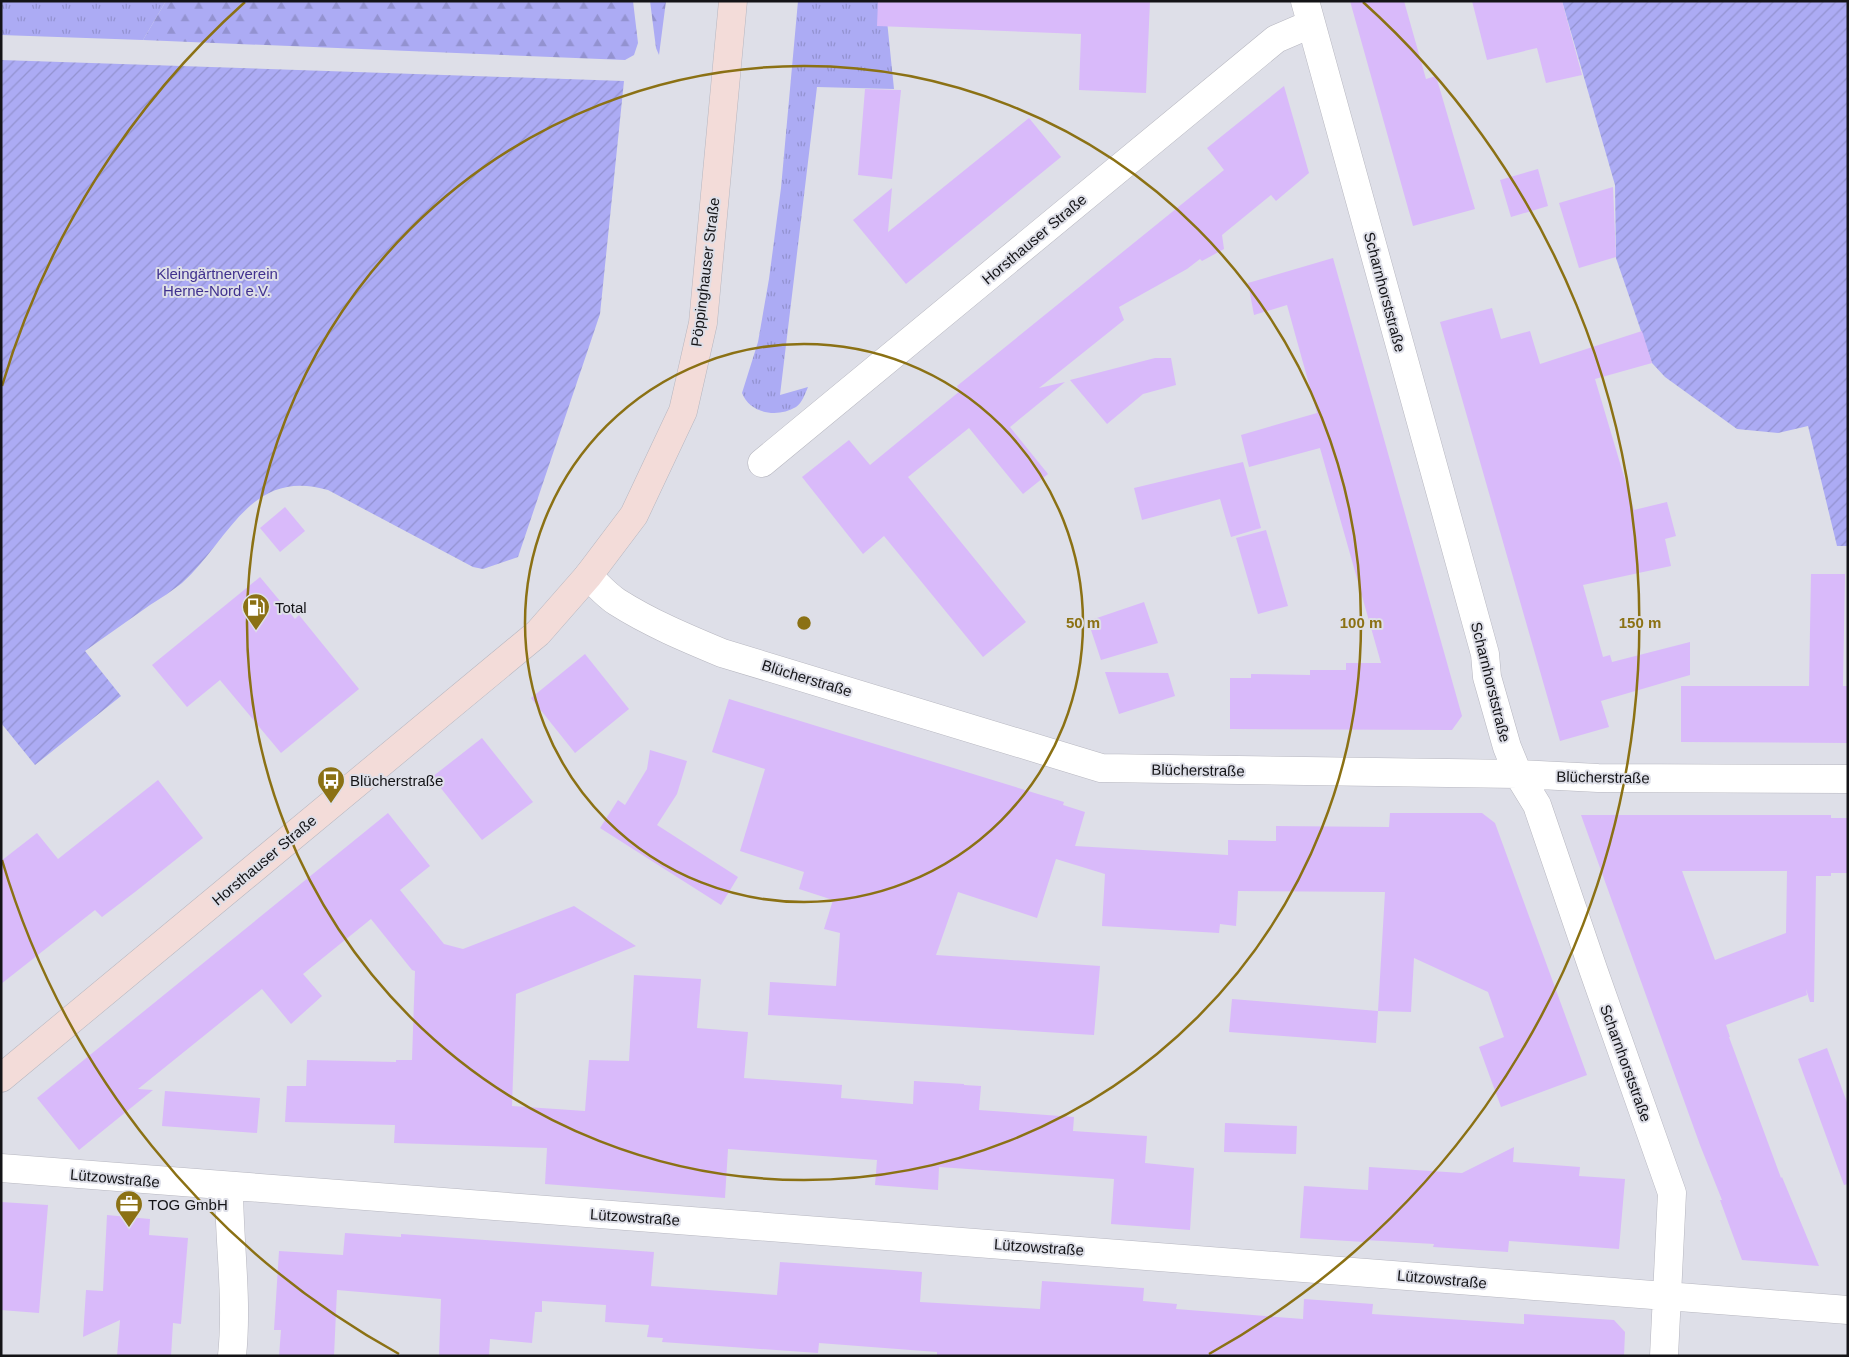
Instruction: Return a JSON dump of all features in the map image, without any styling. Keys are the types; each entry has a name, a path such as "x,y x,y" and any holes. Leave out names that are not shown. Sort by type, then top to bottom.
{"main road":[{"name":"Pöppinghauser Straße","path":"588,576 634,515 683,410 703,323 734,1"},
{"name":"Horsthauser Straße","path":"1,1078 538,633 588,576"}],"street":[{"name":"Horsthauser Straße","path":"762,463 1308,12"},
{"name":"Scharnhorststraße","path":"1308,12 1486,654 1487,677 1507,747 1518,774 1537,805 1592,969 1672,1193 1664,1356"},
{"name":"Blücherstraße","path":"588,576 615,601 664,628 722,653 1102,768 1518,774 1598,778 1848,778"},
{"name":"Lützowstraße","path":"1,1168 1848,1310"},
{"path":"230,1187 235,1304 232,1356"}],"green space":[{"path":"1,1 166,1 143,40 1,35"},
{"path":"166,1 633,1 638,43 634,55 625,60 143,40"},
{"path":"650,1 666,1 659,55 656,48"},
{"path":"798,1 885,1 894,89 817,87 780,395 808,387 802,401 796,407 773,413 758,410 751,406 742,393 758,342 769,279 781,188"},
{"path":"1562,1 1848,1 1848,546 1837,546 1808,426 1778,433 1737,429 1665,377 1652,363 1616,258 1615,185"},
{"name":"Kleingärtnerverein Herne-Nord e.V.","path":"1,60 624,81 600,314 518,557 483,569 473,567 328,490 301,486 279,489 260,498 243,512 199,566 182,583 85,651 121,696 35,765 1,723"}],"building":[{"path":"878,1 1150,1 1146,93 1079,90 1081,34 877,26"},
{"path":"1350,1 1404,1 1426,79 1436,76 1475,209 1413,226"},
{"path":"1472,1 1562,1 1582,75 1546,83 1537,48 1487,60"},
{"path":"1284,86 1309,173 1276,201 1271,195 1222,235 1224,249 1202,261 1200,259 1187,269 1119,307 1124,320 1039,388 1065,382 1010,427 1048,474 1023,494 969,428 908,477 1026,622 983,657 884,536 863,554 802,477 849,440 870,465 960,391 957,386 1224,170 1207,148"},
{"path":"865,89 901,90 892,179 858,175"},
{"path":"1029,118 1061,157 906,284 853,220 892,188 888,232"},
{"path":"1538,169 1548,206 1511,217 1500,180"},
{"path":"1613,187 1616,257 1579,268 1559,203"},
{"path":"1333,258 1462,716 1452,730 1230,729 1230,678 1251,678 1251,674 1310,675 1310,670 1346,670 1346,663 1381,663 1320,448 1249,467 1241,435 1317,413 1287,305 1254,315 1248,283"},
{"path":"1492,308 1501,339 1530,331 1540,364 1642,331 1652,363 1595,379 1634,510 1667,502 1676,536 1665,539 1671,566 1583,585 1603,657 1610,655 1612,662 1690,642 1690,675 1601,701 1609,727 1560,741 1440,322"},
{"path":"1155,358 1171,358 1176,385 1143,394 1107,424 1070,380"},
{"path":"1243,462 1261,528 1231,537 1220,499 1142,520 1134,488"},
{"path":"285,507 305,531 280,552 260,528"},
{"path":"1266,530 1288,606 1258,614 1236,538"},
{"path":"1811,574 1845,574 1843,686 1848,686 1848,743 1681,742 1681,686 1809,686"},
{"path":"260,577 295,619 299,615 359,689 281,753 220,680 187,707 152,665"},
{"path":"1144,602 1158,643 1101,660 1088,621"},
{"path":"585,654 629,709 575,753 531,698"},
{"path":"1105,672 1168,673 1175,696 1119,714"},
{"path":"729,699 1064,802 1063,805 1085,812 1075,846 1228,855 1228,840 1276,841 1276,826 1389,827 1390,813 1482,813 1495,823 1587,1075 1501,1107 1479,1047 1504,1037 1488,992 1414,958 1411,1012 1378,1011 1385,892 1238,891 1236,926 1220,924 1219,933 1102,926 1105,874 1056,859 1037,918 958,892 936,955 1100,966 1094,1035 768,1015 770,982 836,986 840,933 824,929 833,900 799,889 804,872 740,851 765,769 712,752"},
{"path":"482,738 533,802 482,840 432,777"},
{"path":"650,750 687,761 677,794 657,825 738,877 721,905 600,828 618,800 625,805 647,769"},
{"path":"158,780 203,838 102,917 95,910 1,984 1,861 37,833 58,859"},
{"path":"388,813 430,866 400,890 444,944 463,949 574,906 636,946 516,994 512,1106 585,1111 589,1060 629,1061 634,975 701,979 697,1028 748,1032 744,1078 842,1085 841,1098 913,1104 914,1081 981,1086 979,1110 1074,1117 1073,1131 1147,1136 1145,1163 1194,1168 1190,1230 1111,1224 1114,1179 939,1167 938,1190 875,1185 877,1160 728,1149 725,1198 545,1184 547,1148 394,1143 395,1125 285,1122 287,1086 306,1086 307,1060 396,1062 396,1060 412,1060 415,971 412,970 371,919 303,974 322,996 291,1024 262,989 138,1089 153,1090 79,1150 37,1098"},
{"path":"1581,815 1831,815 1831,818 1848,818 1848,873 1831,873 1831,876 1816,876 1814,1002 1810,1002 1806,989 1807,995 1726,1025 1781,1178 1819,1266 1742,1260 1720,1200 1722,1200 1700,1145","holes":["1682,871 1787,871 1786,933 1715,960"]},
{"path":"1232,999 1378,1011 1376,1043 1229,1032"},
{"path":"1827,1048 1848,1105 1848,1184 1844,1185 1798,1059"},
{"path":"165,1091 260,1098 257,1133 162,1126"},
{"path":"1225,1123 1297,1126 1296,1154 1224,1152"},
{"path":"1514,1147 1513,1162 1580,1167 1579,1176 1625,1179 1619,1249 1509,1241 1508,1252 1433,1247 1434,1244 1300,1238 1304,1186 1368,1190 1369,1167 1462,1173"},
{"path":"1,1202 48,1205 39,1313 1,1310"},
{"path":"107,1215 150,1219 149,1235 188,1238 181,1324 173,1323 171,1356 117,1356 120,1320 83,1337 86,1290 103,1291"},
{"path":"345,1233 401,1237 401,1234 654,1252 651,1286 777,1295 780,1262 922,1272 920,1302 1040,1309 1042,1281 1144,1288 1143,1301 1177,1304 1176,1309 1303,1319 1304,1299 1373,1304 1372,1314 1524,1324 1524,1314 1614,1320 1625,1332 1624,1356 937,1356 937,1352 819,1343 818,1353 662,1342 663,1338 647,1337 649,1325 605,1322 606,1305 542,1301 542,1312 535,1312 532,1343 490,1339 489,1356 439,1356 441,1299 337,1290 334,1356 279,1356 281,1330 274,1330 279,1251 343,1255"}],"place":[{"name":"Total","path":"256,631"},
{"name":"Blücherstraße","path":"331,804"},
{"name":"TOG GmbH","path":"129,1228"}]}
